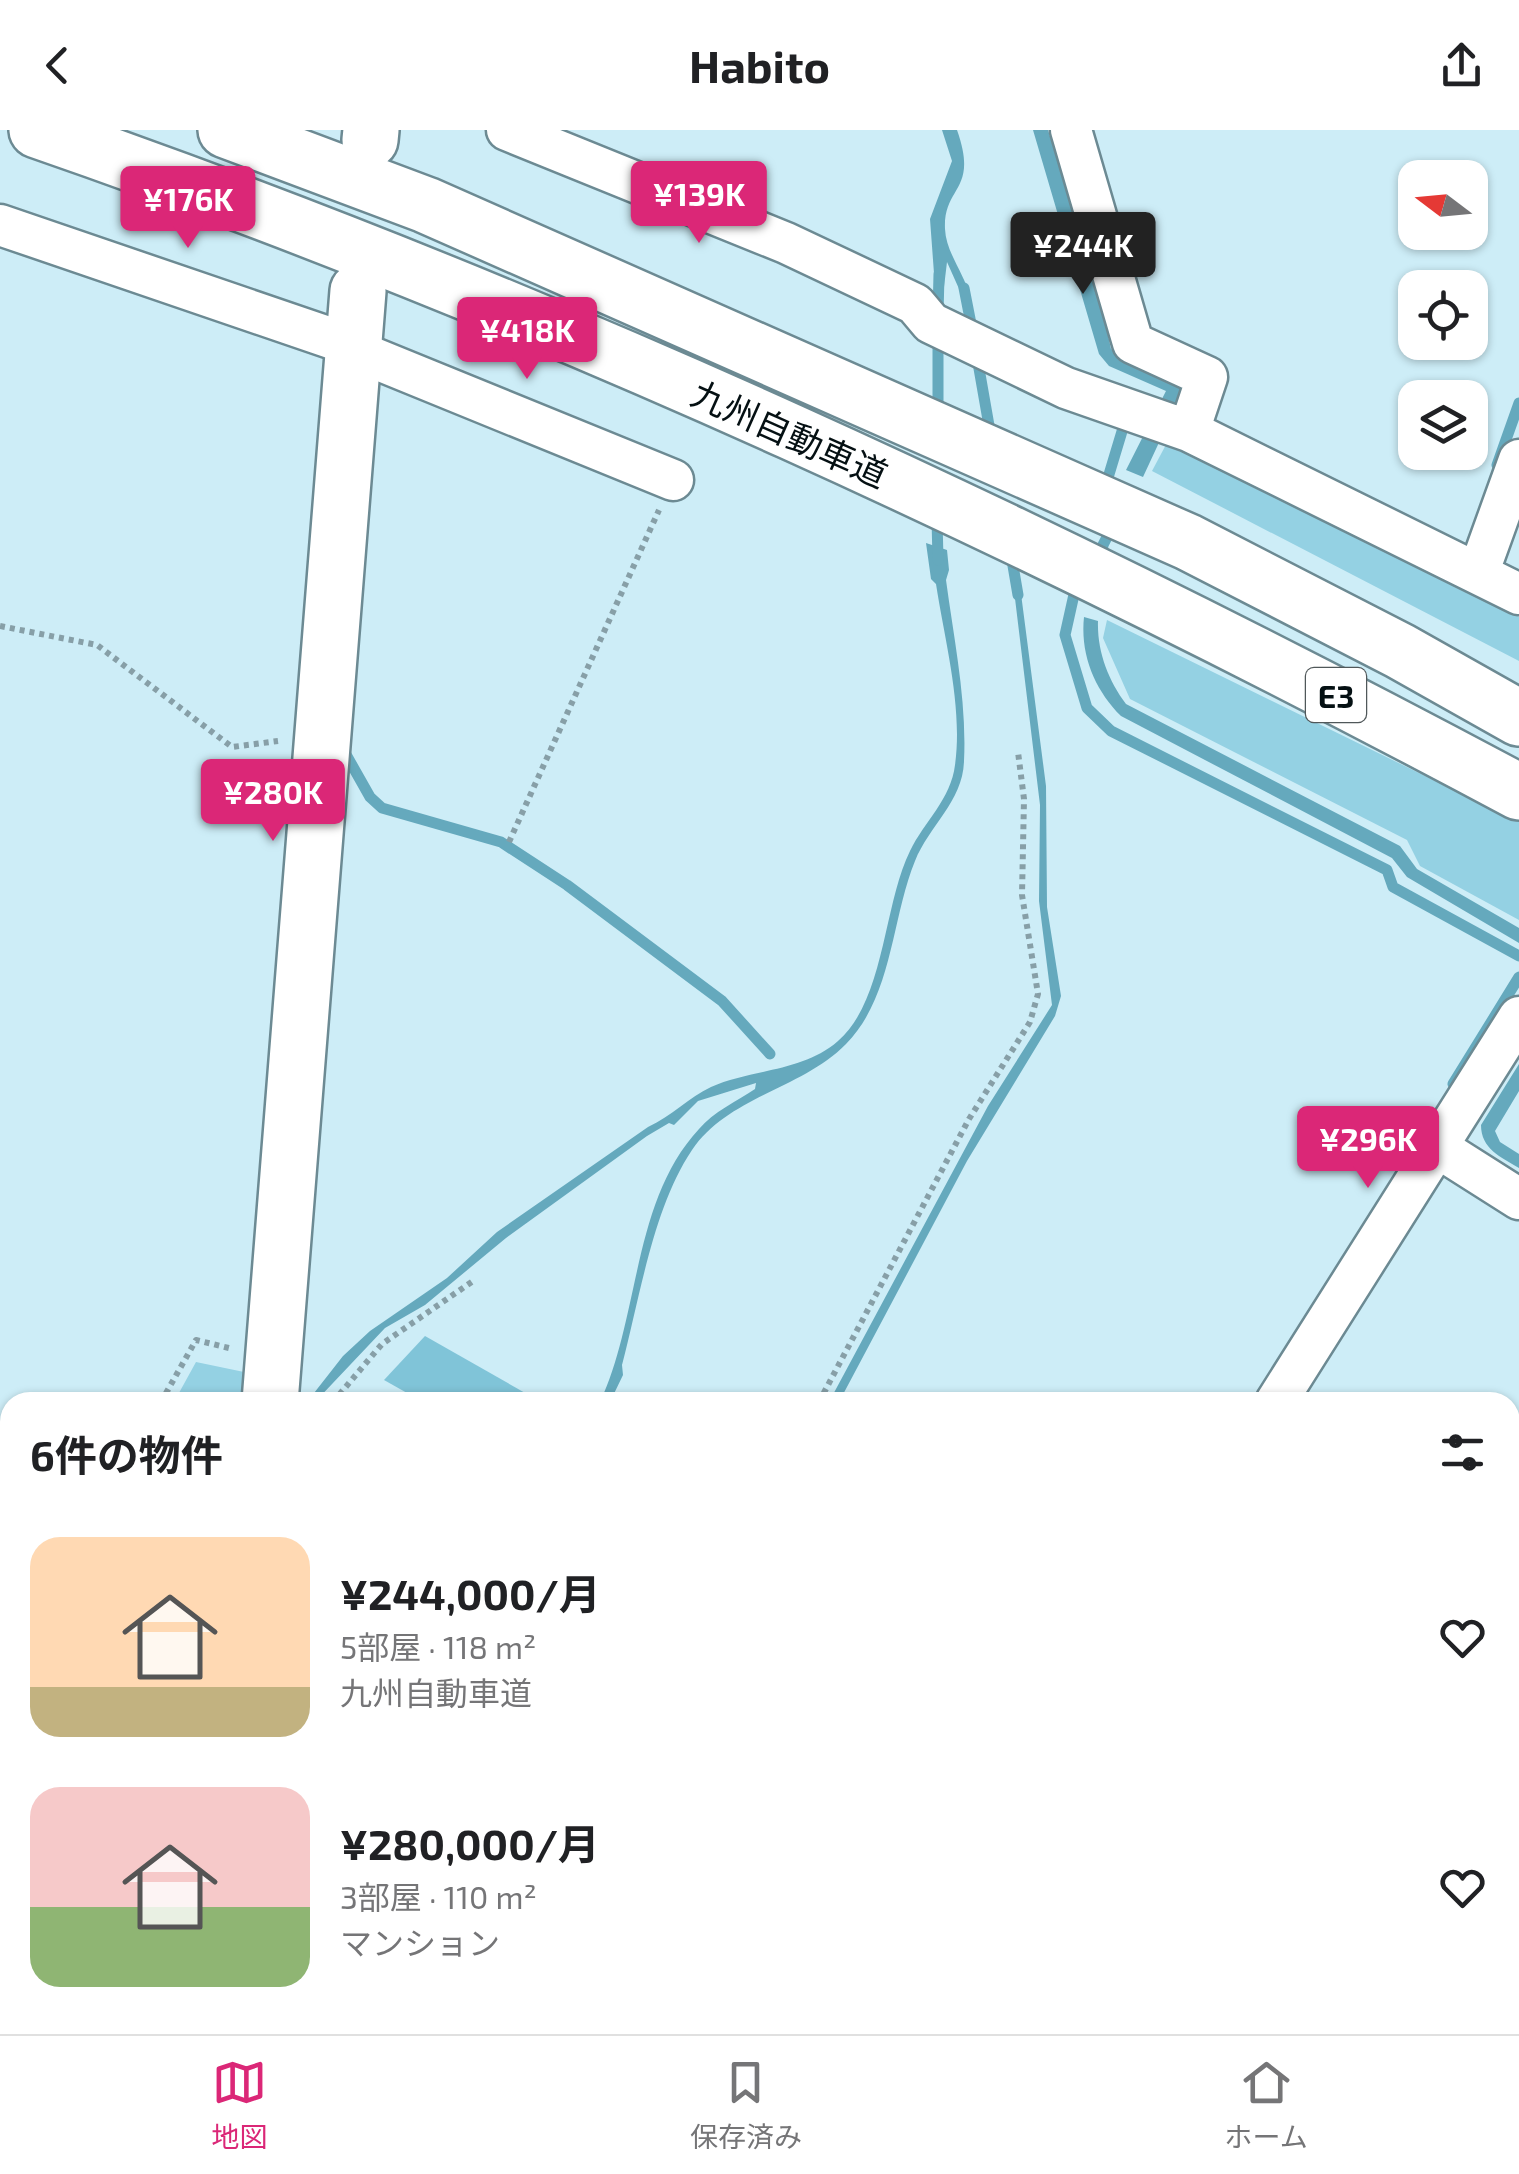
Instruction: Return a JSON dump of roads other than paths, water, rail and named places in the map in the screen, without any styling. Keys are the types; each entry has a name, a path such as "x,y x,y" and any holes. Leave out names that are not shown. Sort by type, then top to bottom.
{"main road":[{"name":"九州自動車道","path":"37,130 237,200 407,267 879,471 1152,602 1519,792"},
{"name":"九州自動車道","path":"226,130 426,205 1188,542 1519,718"},
{"path":"272,1380 358,292"}],"street":[{"path":"507,130 786,243 915,304 931,323 1066,388 1189,432 1479,571 1519,594"},
{"path":"1071,130 1134,343 1207,377 1189,432"},
{"path":"0,225 354,348 673,480"},
{"path":"1479,571 1519,460"},
{"path":"1282,1392 1519,1017"},
{"path":"1437,1147 1519,1199"}],"waterway":[{"path":"938,315 939,274"},
{"path":"964,288 973,334"},
{"path":"938,334 938,415"},
{"path":"977,357 991,437"},
{"path":"1497,465 1519,403"},
{"path":"1104,491 1123,428"},
{"path":"937,519 938,560"},
{"path":"1101,562 1103,545 1114,523"},
{"path":"1011,554 1018,595"},
{"path":"1077,581 1065,635 1087,708 1111,731 1387,870 1393,887 1519,956"},
{"path":"344,751 370,797 382,808 501,842 567,885 722,1001 770,1054"},
{"path":"1453,1084 1519,977"}]}
